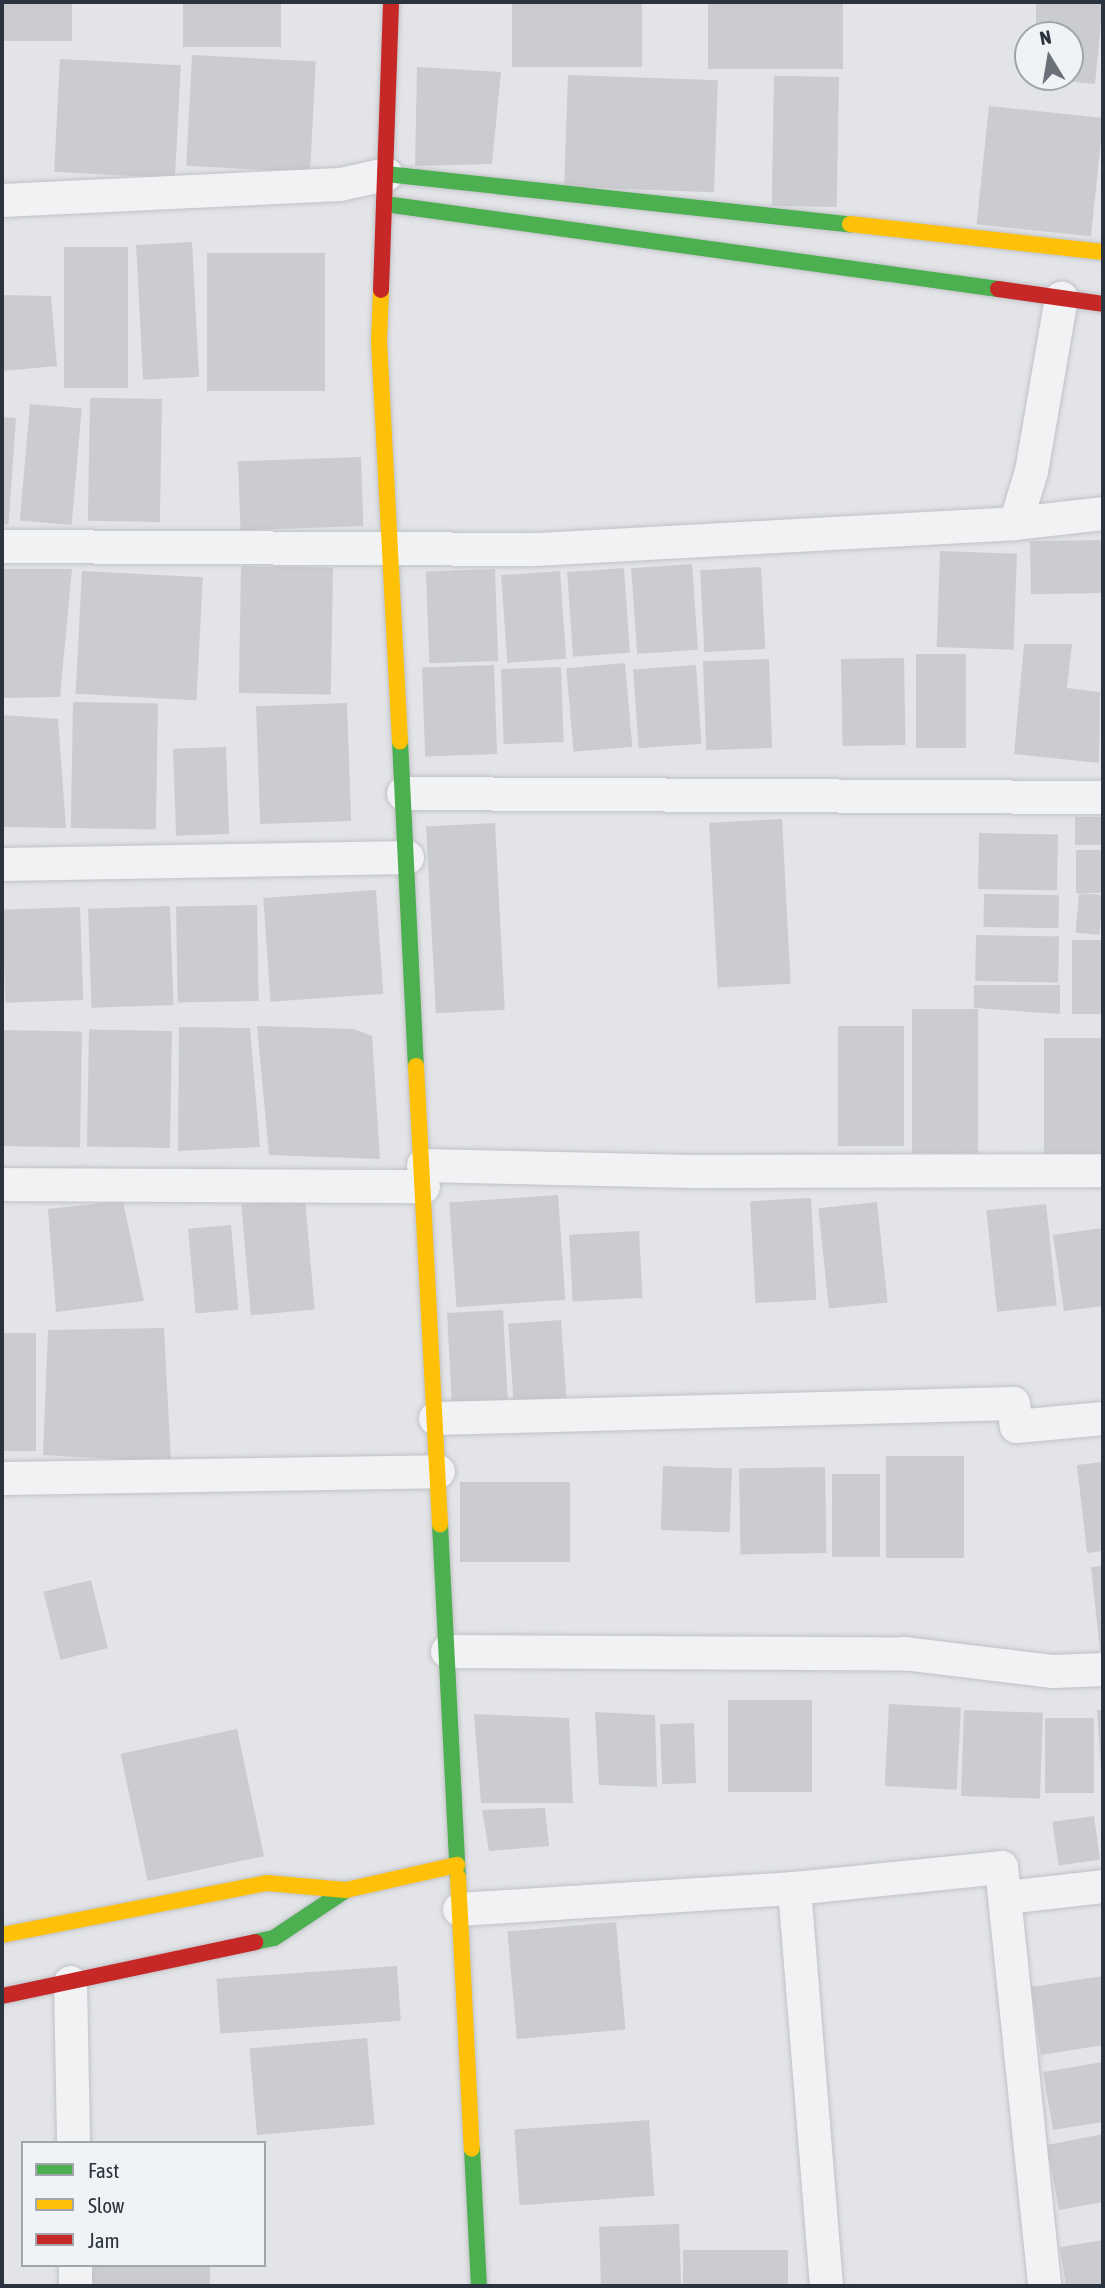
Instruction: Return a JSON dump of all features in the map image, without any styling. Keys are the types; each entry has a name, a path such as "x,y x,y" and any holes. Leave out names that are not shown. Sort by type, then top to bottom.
{"street":[{"path":"391,2 379,341 479,2286"},
{"path":"2,200 340,184 964,236 1103,252"},
{"path":"386,189 958,284 1103,304"},
{"path":"958,284 964,236"},
{"path":"1015,523 1031,471 1061,298"},
{"path":"2,546 537,549 1015,523 1103,513"},
{"path":"403,793 1103,797"},
{"path":"2,864 407,857"},
{"path":"2,1184 692,1171 1103,1170"},
{"path":"435,1418 1013,1403 1016,1426 1103,1418"},
{"path":"2,1478 438,1471"},
{"path":"447,1651 904,1653 1053,1671 1103,1669"},
{"path":"2,1935 267,1883 345,1890 457,1865"},
{"path":"459,1909 794,1888 1001,1867 1044,2286"},
{"path":"1006,1898 1103,1886"},
{"path":"794,1888 827,2286"},
{"path":"2,1996 274,1938 345,1890"},
{"path":"70,1982 73,2141"},
{"path":"75,2267 75,2286"}],"building":[{"path":"2,2 72,2 72,41 2,41"},
{"path":"183,2 281,2 281,47 183,47"},
{"path":"512,2 642,2 642,67 512,67"},
{"path":"708,2 843,2 843,69 708,69"},
{"path":"1036,2 1103,2 1095,84 1084,83 1084,21 1036,21"},
{"path":"192,55 316,61 310,172 186,166"},
{"path":"60,59 181,65 175,178 54,172"},
{"path":"417,67 501,72 492,164 415,166"},
{"path":"568,75 718,80 714,192 564,187"},
{"path":"774,76 839,77 837,207 772,206"},
{"path":"989,106 1103,118 1091,236 977,224"},
{"path":"192,242 199,377 143,380 136,245"},
{"path":"64,247 128,247 128,388 64,388"},
{"path":"207,253 325,253 325,391 207,391"},
{"path":"2,295 51,296 57,366 2,371"},
{"path":"90,398 162,399 160,522 88,521"},
{"path":"30,404 82,409 72,525 20,521"},
{"path":"2,417 16,418 9,525 2,524"},
{"path":"361,457 363,526 240,530 238,461"},
{"path":"1102,540 1103,593 1031,594 1030,541"},
{"path":"940,551 1017,554 1014,650 937,647"},
{"path":"692,564 698,650 637,654 631,568"},
{"path":"241,566 333,568 331,695 239,693"},
{"path":"761,567 765,649 704,652 700,570"},
{"path":"624,568 630,653 573,657 567,572"},
{"path":"2,569 72,569 60,697 2,698"},
{"path":"495,569 498,661 429,663 426,571"},
{"path":"82,571 203,577 196,700 76,694"},
{"path":"560,571 566,659 507,663 501,575"},
{"path":"1024,644 1072,644 1067,688 1100,692 1099,763 1014,754"},
{"path":"916,654 966,654 966,748 916,748"},
{"path":"904,658 906,745 843,746 841,659"},
{"path":"769,659 772,748 706,750 703,661"},
{"path":"625,663 632,747 574,752 566,668"},
{"path":"494,665 497,754 425,756 422,668"},
{"path":"696,665 702,744 639,748 633,669"},
{"path":"561,667 564,742 504,744 501,669"},
{"path":"73,702 158,703 156,829 71,828"},
{"path":"347,703 351,821 260,824 256,706"},
{"path":"2,715 58,719 66,828 2,827"},
{"path":"226,747 229,834 176,836 173,749"},
{"path":"1075,817 1103,817 1103,845 1075,845"},
{"path":"782,819 791,984 718,988 709,823"},
{"path":"495,823 505,1010 436,1013 426,827"},
{"path":"979,833 1058,834 1057,890 978,889"},
{"path":"1076,850 1103,850 1103,893 1076,893"},
{"path":"376,890 383,994 271,1002 263,898"},
{"path":"1079,893 1103,895 1099,935 1076,933"},
{"path":"984,894 1059,895 1058,928 983,927"},
{"path":"257,905 259,1001 178,1002 176,906"},
{"path":"170,906 173,1005 92,1008 88,909"},
{"path":"80,907 83,1000 5,1003 2,910"},
{"path":"976,935 1059,936 1058,982 975,981"},
{"path":"1072,940 1103,940 1103,1014 1072,1014"},
{"path":"974,985 1060,985 1060,1014 974,1008"},
{"path":"912,1009 978,1009 978,1153 912,1153"},
{"path":"257,1026 354,1029 372,1036 380,1159 269,1155"},
{"path":"838,1026 904,1026 904,1146 838,1146"},
{"path":"179,1027 250,1028 260,1147 178,1151"},
{"path":"2,1030 82,1031 80,1147 2,1146"},
{"path":"89,1030 172,1031 170,1148 87,1147"},
{"path":"1044,1038 1103,1038 1103,1155 1044,1155"},
{"path":"558,1195 565,1300 457,1307 449,1203"},
{"path":"811,1198 816,1300 755,1303 750,1201"},
{"path":"305,1199 315,1310 251,1315 241,1205"},
{"path":"123,1201 144,1301 56,1312 48,1209"},
{"path":"877,1202 888,1302 829,1309 818,1208"},
{"path":"1046,1204 1057,1305 997,1312 986,1210"},
{"path":"231,1225 238,1310 196,1313 188,1229"},
{"path":"1103,1228 1103,1306 1064,1311 1053,1235"},
{"path":"639,1231 643,1298 573,1302 569,1235"},
{"path":"503,1310 508,1403 452,1406 447,1313"},
{"path":"561,1320 566,1398 514,1402 508,1324"},
{"path":"164,1328 171,1462 43,1455 48,1330"},
{"path":"2,1333 36,1333 36,1451 2,1451"},
{"path":"886,1456 964,1456 964,1558 886,1558"},
{"path":"1103,1462 1103,1551 1087,1553 1077,1465"},
{"path":"663,1466 732,1468 730,1532 661,1530"},
{"path":"825,1467 827,1553 741,1554 739,1469"},
{"path":"832,1474 880,1474 880,1557 832,1557"},
{"path":"460,1482 570,1482 570,1562 460,1562"},
{"path":"1103,1566 1103,1649 1100,1650 1091,1567"},
{"path":"91,1580 108,1648 60,1660 43,1592"},
{"path":"728,1700 812,1700 812,1792 728,1792"},
{"path":"889,1704 961,1708 957,1790 885,1786"},
{"path":"964,1710 1043,1713 1040,1799 961,1796"},
{"path":"1097,1710 1103,1710 1103,1769 1101,1769"},
{"path":"595,1712 655,1715 657,1787 599,1785"},
{"path":"474,1714 569,1718 573,1803 481,1803"},
{"path":"1045,1718 1094,1718 1094,1793 1045,1793"},
{"path":"694,1723 696,1783 662,1784 660,1724"},
{"path":"237,1729 264,1856 148,1881 121,1754"},
{"path":"545,1808 549,1846 489,1851 482,1810"},
{"path":"1094,1816 1100,1860 1059,1865 1052,1822"},
{"path":"616,1922 625,2030 517,2039 507,1931"},
{"path":"397,1966 401,2021 220,2033 216,1979"},
{"path":"1103,1976 1103,2045 1041,2055 1031,1987"},
{"path":"367,2038 375,2125 257,2135 249,2048"},
{"path":"1103,2062 1103,2122 1053,2130 1043,2072"},
{"path":"649,2120 654,2196 520,2205 514,2129"},
{"path":"1103,2134 1103,2202 1059,2210 1047,2145"},
{"path":"679,2224 681,2286 601,2286 599,2227"},
{"path":"1103,2240 1103,2286 1066,2286 1060,2247"},
{"path":"683,2250 788,2250 788,2286 683,2286"},
{"path":"92,2267 210,2267 210,2286 92,2286"}],"traffic: fast":[{"path":"386,174 850,224"},
{"path":"385,204 998,289"},
{"path":"400,741 416,1066"},
{"path":"440,1524 458,1877"},
{"path":"255,1942 274,1938 346,1890"},
{"path":"472,2149 479,2286"}],"traffic: slow":[{"path":"850,224 1103,252"},
{"path":"381,290 379,341 400,741"},
{"path":"416,1066 440,1524"},
{"path":"2,1935 267,1883 346,1890 457,1865"},
{"path":"458,1877 472,2149"}],"traffic: jam":[{"path":"381,290 391,2"},
{"path":"998,289 1103,304"},
{"path":"2,1996 255,1942"}]}
